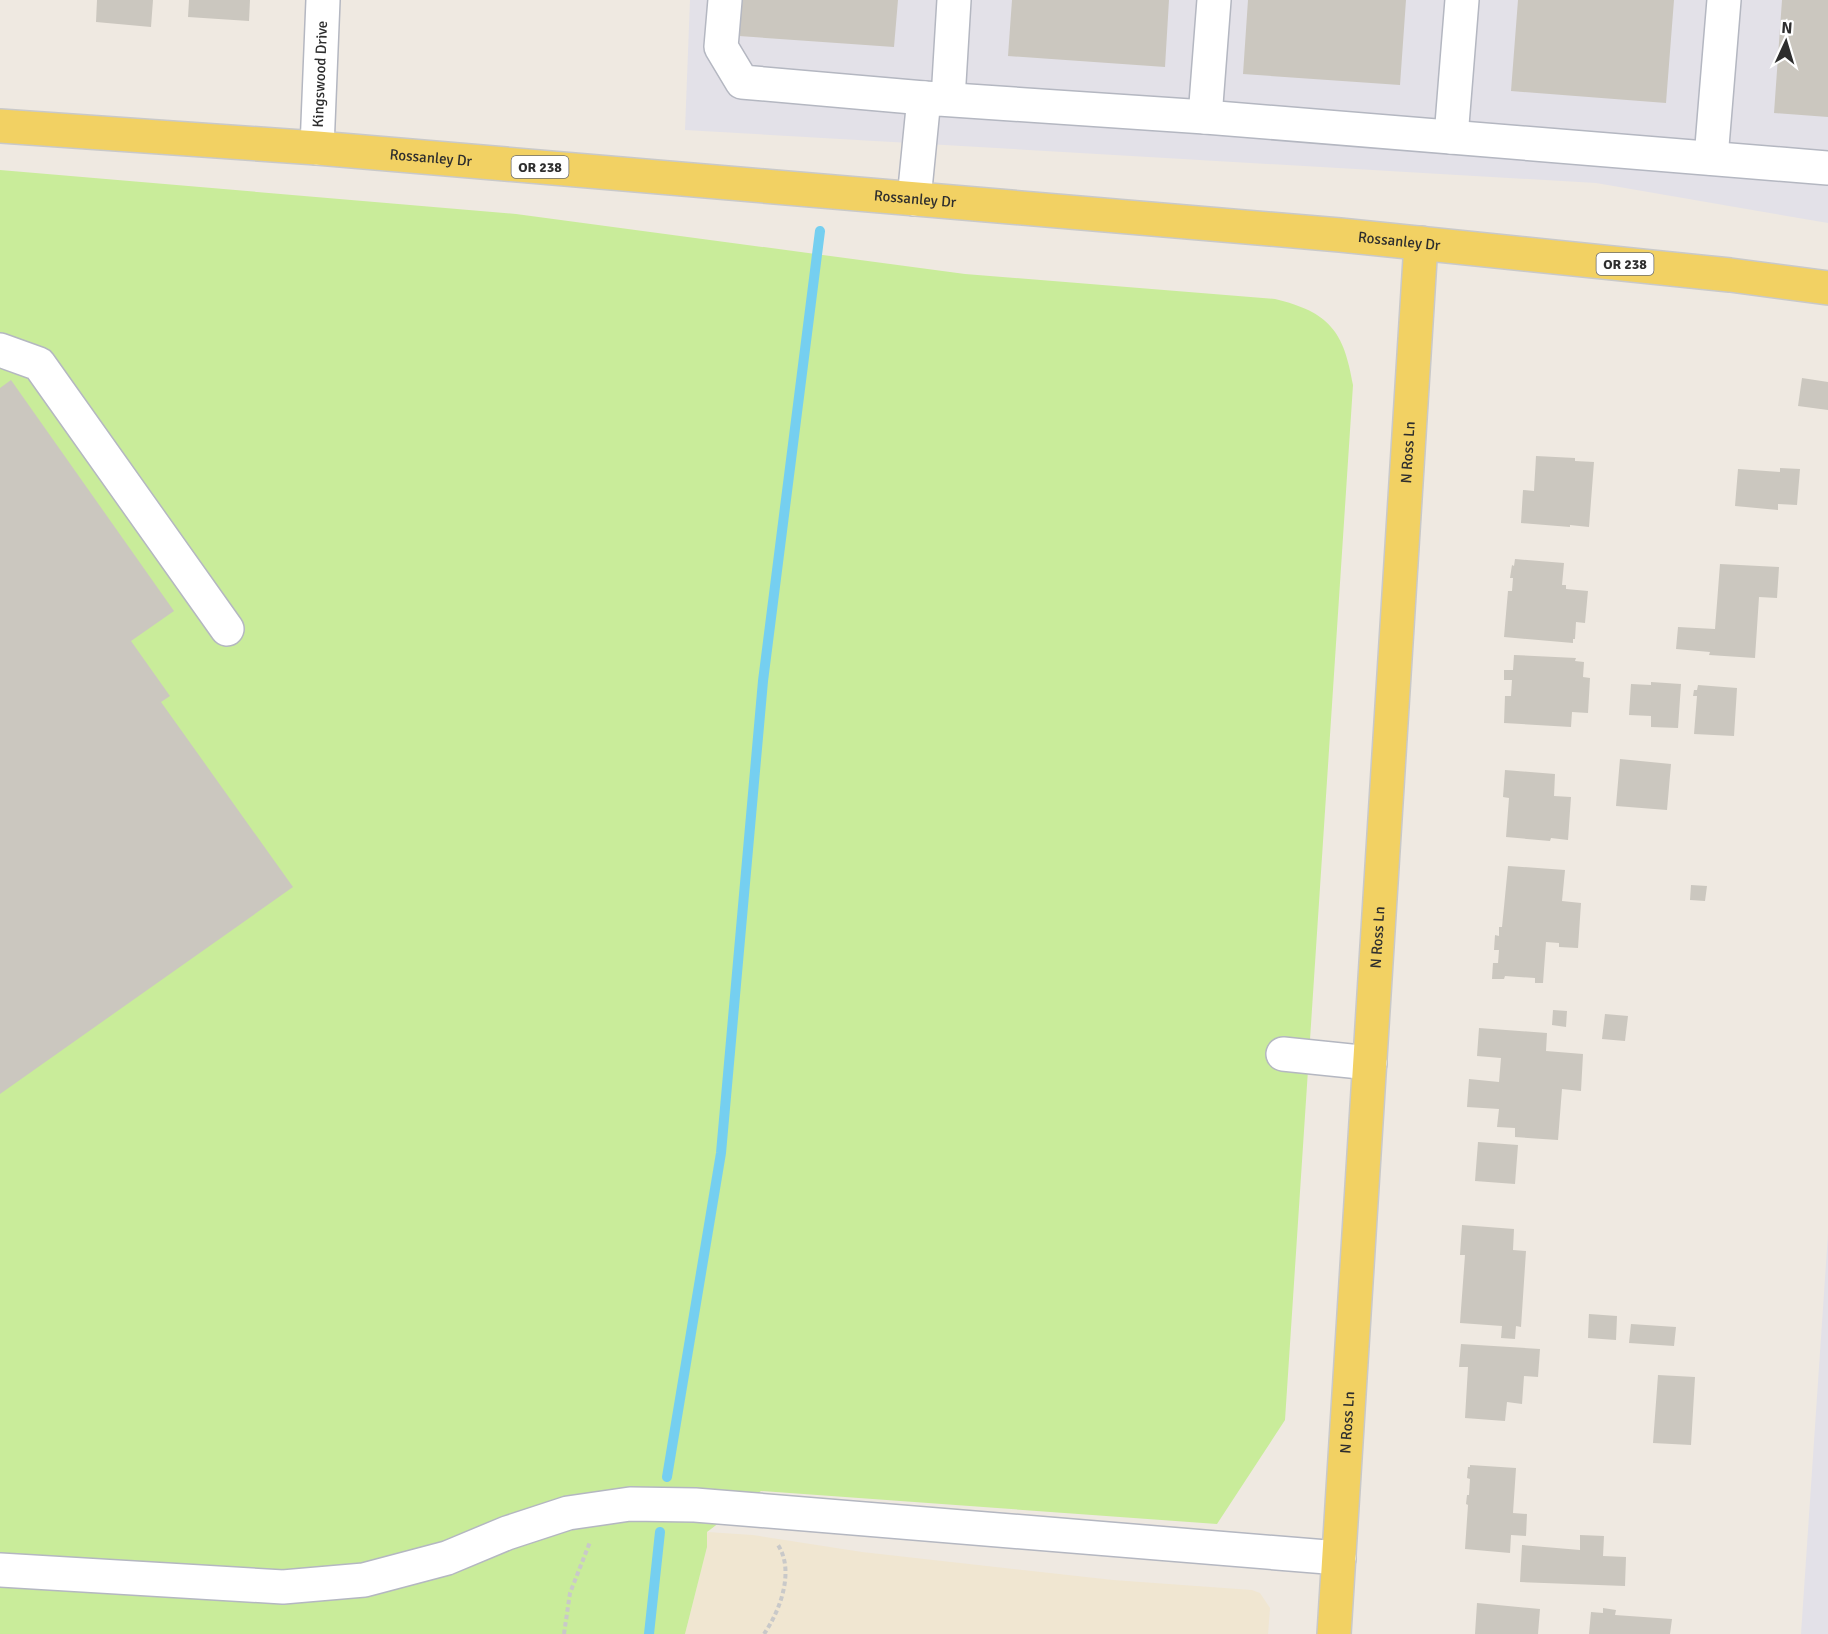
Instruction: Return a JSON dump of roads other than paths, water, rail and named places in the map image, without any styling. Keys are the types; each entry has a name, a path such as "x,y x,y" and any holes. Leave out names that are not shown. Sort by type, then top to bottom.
{"main road":[{"name":"Rossanley Dr","path":"0,126 317,148 1421,243 1730,275 1828,288"},
{"name":"N Ross Ln","path":"1334,1634 1421,243"}],"street":[{"name":"Kingswood Drive","path":"317,148 323,0"},
{"path":"725,0 721,47 742,82 1828,168"},
{"path":"915,199 954,0"},
{"path":"1205,117 1214,0"},
{"path":"1451,137 1462,0"},
{"path":"1711,158 1724,0"},
{"path":"0,350 39,364 227,629"},
{"path":"1283,1054 1370,1063"},
{"path":"0,1570 283,1587 364,1580 447,1558 507,1533 567,1514 630,1504 695,1504 1339,1558"}],"waterway":[{"path":"667,1477 721,1153 763,681 820,231"},
{"path":"649,1634 660,1532"}]}
